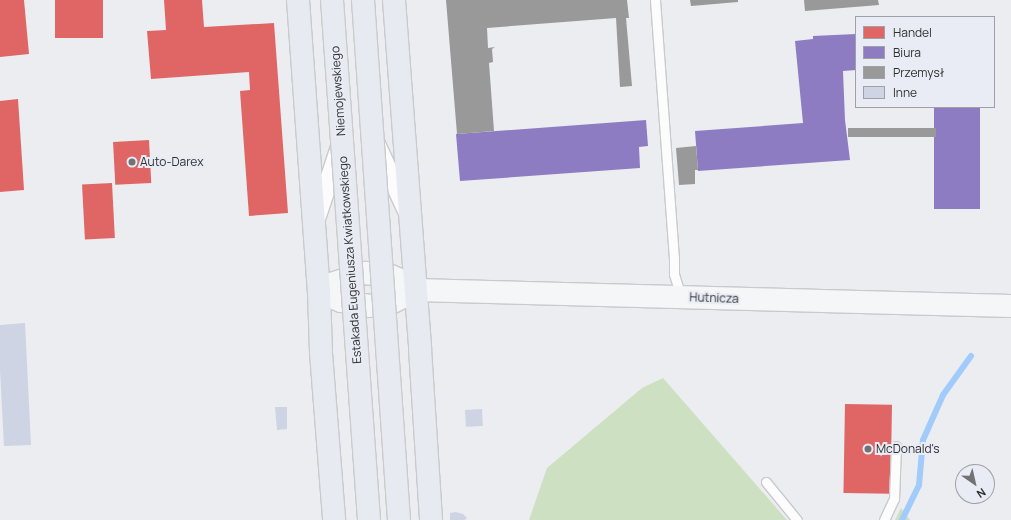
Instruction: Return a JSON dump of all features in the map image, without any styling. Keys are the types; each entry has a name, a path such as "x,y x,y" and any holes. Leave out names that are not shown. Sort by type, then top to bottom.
{"highway":[{"path":"298,0 319,292 321,353 334,520"},
{"name":"Estakada Eugeniusza Kwiatkowskiego","path":"332,0 369,520"},
{"path":"364,0 400,520"},
{"path":"394,0 416,290 431,520"}],"main road":[{"name":"Hutnicza","path":"319,292 330,284 365,273 391,276 416,290"},
{"name":"Hutnicza","path":"319,292 341,301 368,306 389,304 416,290 1011,306"}],"street":[{"name":"Niemojewskiego","path":"314,225 342,140 332,0"},
{"path":"364,0 373,138 410,219"}],"lane":[{"path":"655,0 674,274 681,297"},
{"path":"884,520 894,499 896,446"},
{"path":"766,482 798,520"}],"green space":[{"path":"663,378 787,520 529,520 547,468 642,388"},
{"path":"901,508 910,520 895,520"}],"building: Handel":[{"path":"0,0 24,0 29,54 0,57"},
{"path":"55,0 103,0 103,38 55,38"},
{"path":"164,0 202,0 204,27 274,23 288,213 249,216 240,91 250,90 249,72 151,79 147,31 166,30"},
{"path":"18,99 24,190 0,192 0,101"},
{"name":"Auto-Darex","path":"149,140 151,183 115,185 113,142"},
{"path":"112,183 115,238 85,239 82,185"},
{"name":"McDonald's","path":"845,404 892,405 890,494 843,493"}],"building: Biura":[{"path":"855,34 855,70 843,71 845,120 850,160 698,171 695,131 803,123 795,41 813,39 813,36"},
{"path":"934,108 980,108 980,209 934,209"},
{"path":"646,120 648,146 639,147 640,168 460,181 456,134"}],"building: Przemysł":[{"path":"446,0 627,0 629,18 626,18 632,86 620,87 616,18 487,28 488,48 495,47 492,49 493,62 489,63 494,131 457,134"},
{"path":"690,0 738,0 738,2 691,6"},
{"path":"804,0 878,0 879,5 805,11"},
{"path":"848,128 936,128 936,137 848,137"},
{"path":"696,146 698,170 695,170 695,184 679,185 676,148"}],"building: Inne":[{"path":"25,323 31,445 4,446 0,370 0,325"},
{"path":"275,407 287,407 287,429 277,430"},
{"path":"482,409 483,426 466,427 465,410"},
{"path":"456,512 463,514 467,518 465,520 450,520 450,513"}],"waterway":[{"path":"902,520 919,485 923,440 943,395 971,356"}],"place":[{"name":"Auto-Darex","path":"132,162"},
{"name":"McDonald's","path":"868,449"}]}
